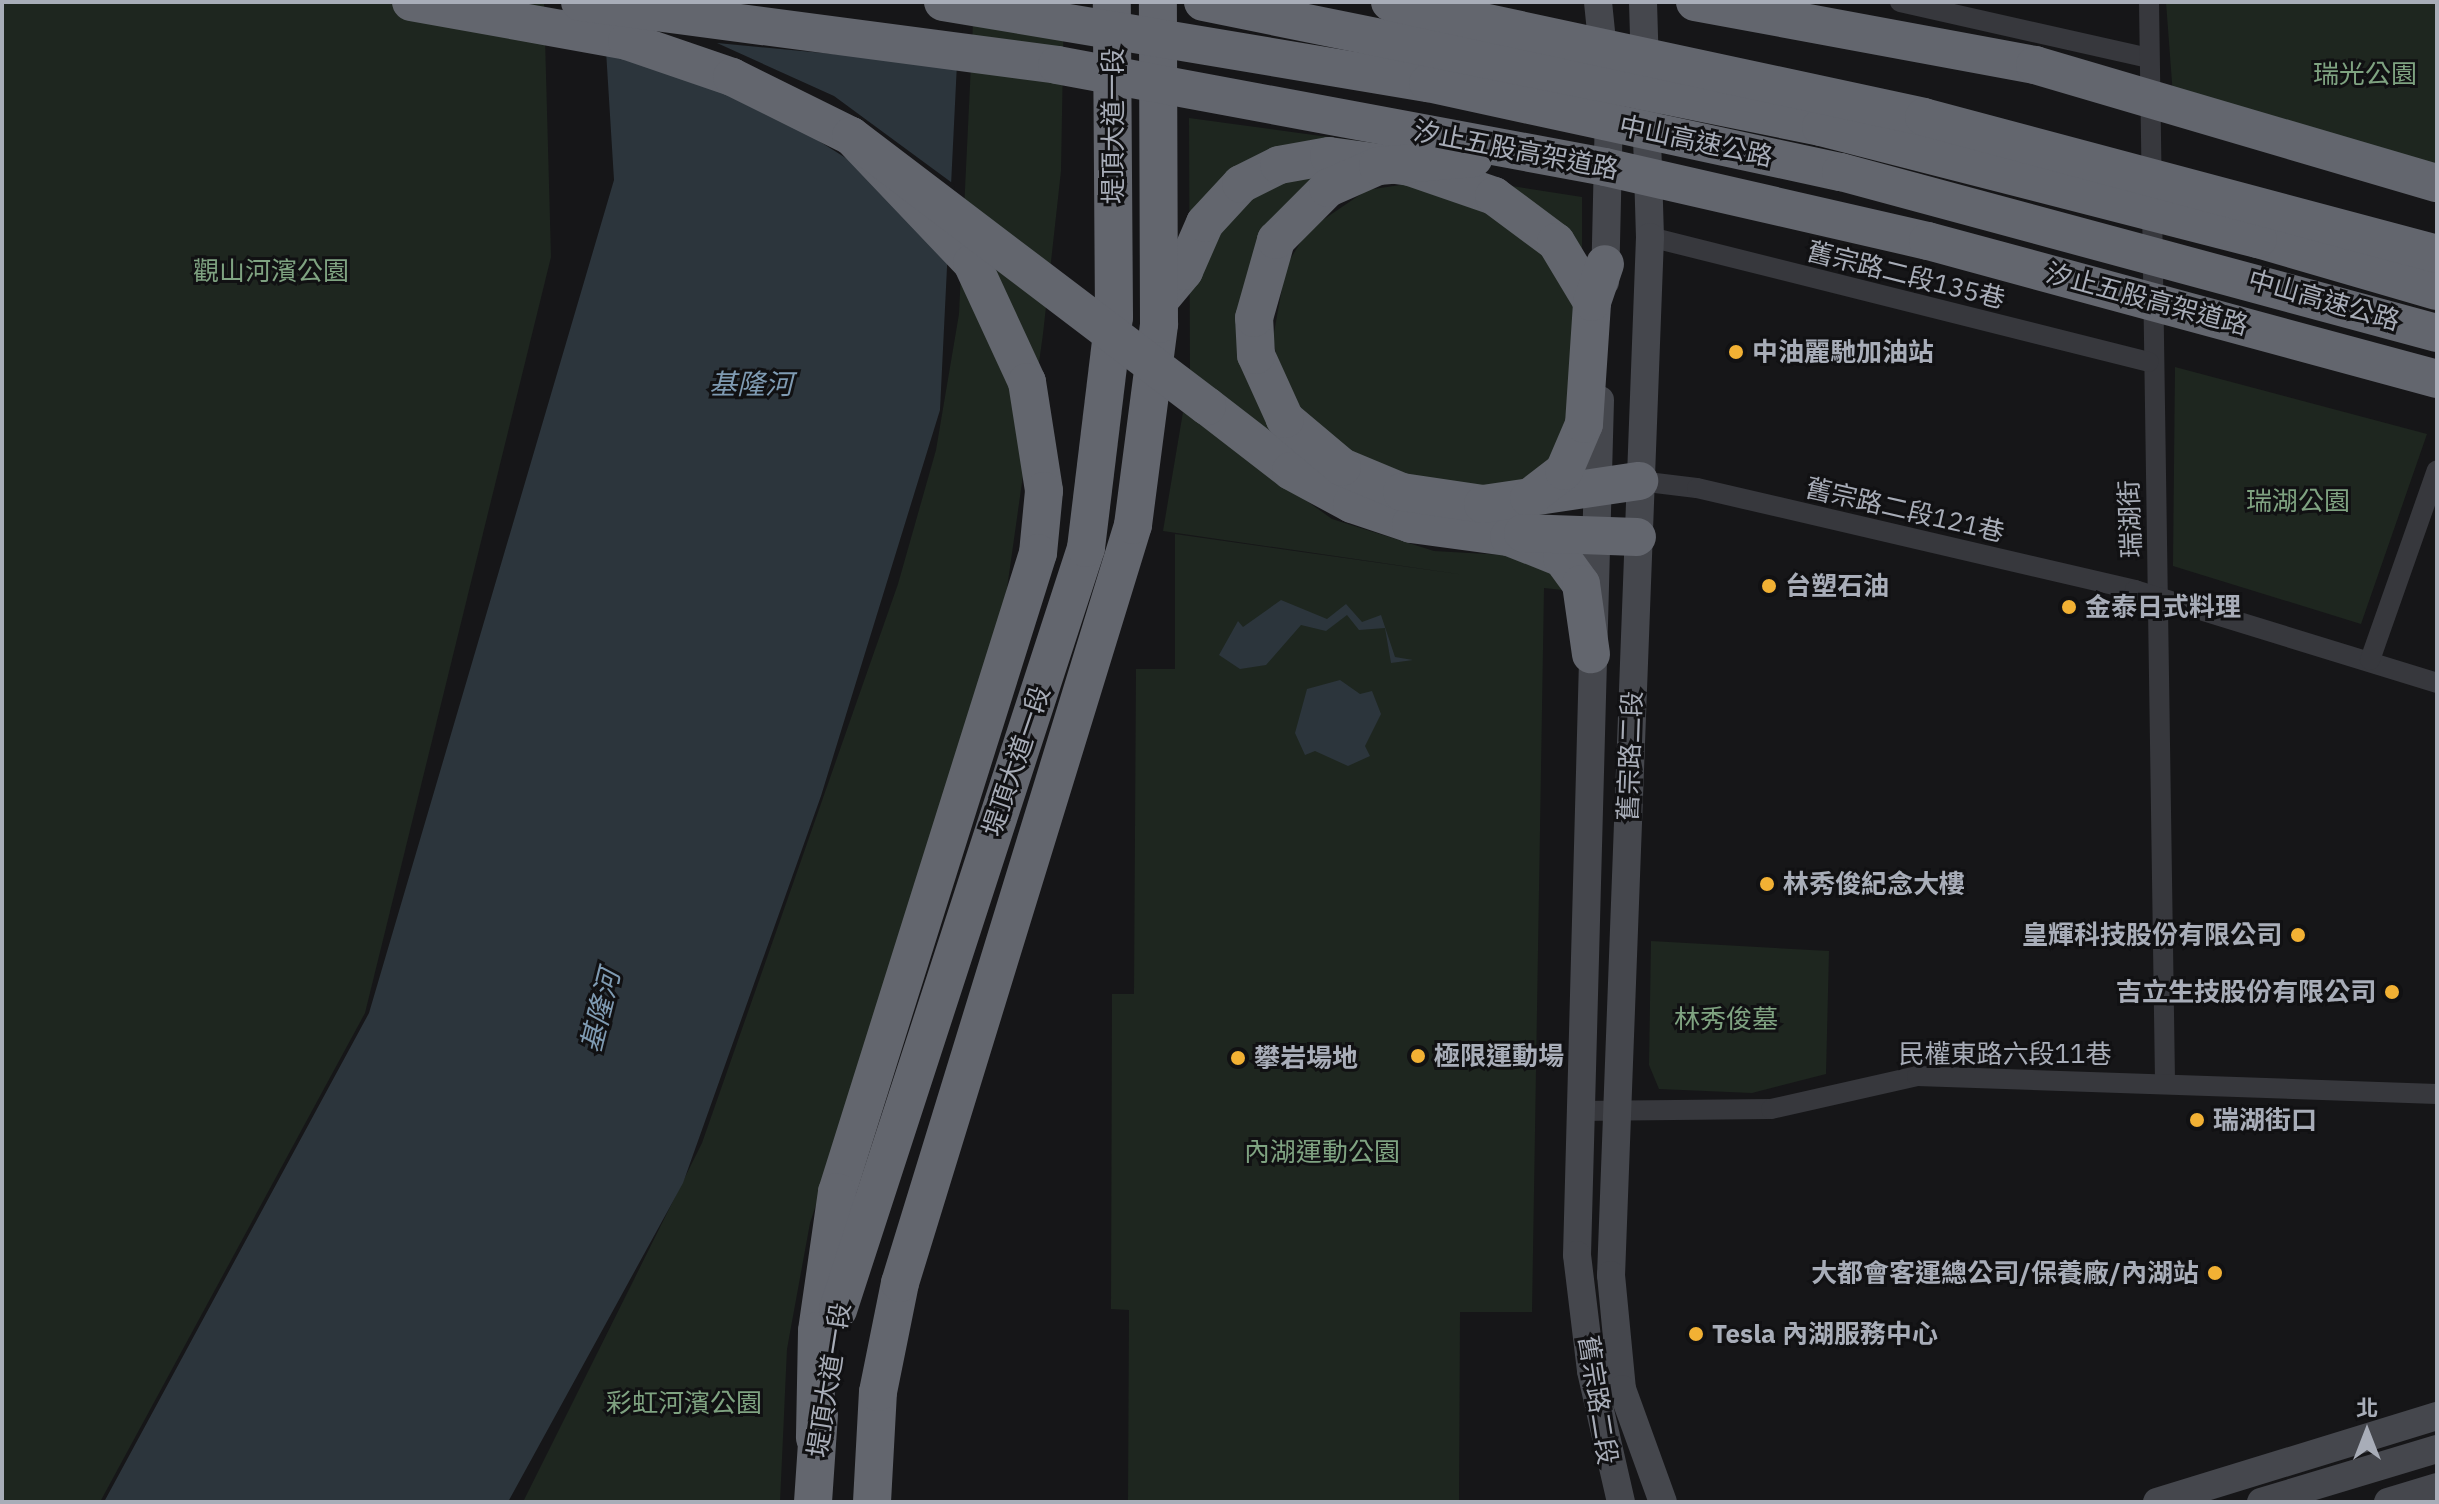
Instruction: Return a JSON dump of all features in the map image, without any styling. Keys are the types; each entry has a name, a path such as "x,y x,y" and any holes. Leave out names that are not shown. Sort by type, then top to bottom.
{"highway":[{"path":"411,2 627,41 732,77 851,136 1325,492 1411,524 1480,532 1637,537"},
{"name":"汐止五股高架道路","path":"580,2 1057,65 1605,167 1942,244 2437,379"},
{"name":"中山高速公路","path":"943,2 1428,83 1841,172 2437,333"},
{"name":"堤頂大道一段","path":"813,1502 815,1438 833,1326 869,1200 1086,548 1114,317 1112,2"},
{"name":"堤頂大道一段","path":"872,1502 878,1392 900,1283 1133,525 1159,301 1158,2"},
{"name":"中山高速公路","path":"1203,2 1821,127 2437,291"},
{"path":"1390,2 1924,117 2437,254"},
{"path":"1695,2 2035,65 2437,183"},
{"path":"815,1438 817,1331 837,1192 915,939 1021,618 1044,491 1027,382 1004,319 972,263 851,136"},
{"path":"1159,301 1184,271 1205,223 1241,184 1279,165 1329,156 1410,167 1505,201 1556,242 1592,302"},
{"path":"1605,167 1432,156 1378,166 1301,210 1276,240 1262,277 1256,355 1285,419 1342,467 1441,500 1529,498 1597,491 1639,481"},
{"path":"1529,498 1564,471 1584,424 1592,302 1605,264"},
{"path":"1480,532 1532,543 1568,564 1581,584 1591,654"}],"main road":[{"name":"舊宗路二段","path":"1598,2 1609,111 1578,1111 1577,1255 1591,1371 1621,1502"},
{"name":"舊宗路二段","path":"1643,2 1650,237 1611,1275 1622,1389 1663,1502"},
{"path":"2157,1502 2437,1416"},
{"path":"2261,1502 2437,1449"},
{"path":"2388,1502 2437,1487"}],"street":[{"path":"1900,2 2149,58"},
{"name":"瑞湖街","path":"2149,2 2149,362 2158,597 2165,1081"},
{"name":"舊宗路二段135巷","path":"1650,237 2149,362"},
{"path":"2370,660 2437,470"},
{"name":"舊宗路二段121巷","path":"1639,481 1697,488 2158,597 2437,683"},
{"name":"民權東路六段11巷","path":"1578,1111 1771,1109 1917,1076 2165,1081 2437,1094"}],"green space":[{"name":"觀山河濱公園","path":"2,2 544,2 551,257 365,1013 100,1502 2,1502"},
{"name":"彩虹河濱公園","path":"974,2 1064,2 1061,171 1043,334 997,659 810,1223 787,1349 780,1502 523,1502 702,1143 898,584 936,450 959,314"},
{"name":"瑞光公園","path":"2166,2 2437,2 2437,172 2173,96"},
{"path":"1189,118 1416,149 1371,169 1259,282 1295,466 1190,380"},
{"path":"1454,177 1582,197 1582,408 1529,500 1350,466 1282,387 1273,338 1286,266 1308,230 1367,190"},
{"name":"瑞湖公園","path":"2175,367 2427,434 2361,624 2173,566"},
{"name":"內湖運動公園","path":"1183,412 1332,519 1434,551 1540,557 1563,590 1544,588 1532,1312 1460,1312 1459,1502 1128,1502 1129,1310 1111,1309 1112,994 1134,994 1136,669 1175,669 1175,534 1465,575 1163,531"},
{"name":"林秀俊墓","path":"1651,941 1829,951 1826,1074 1752,1093 1659,1089 1649,1065"}],"water":[{"name":"基隆河","path":"603,2 960,2 940,410 821,796 683,1183 508,1502 104,1502 369,1013 614,180"},
{"path":"1281,600 1327,619 1346,604 1362,622 1381,615 1395,657 1413,660 1391,663 1385,628 1359,630 1347,615 1326,631 1301,625 1266,665 1240,669 1219,655 1238,621 1243,627"},
{"path":"1340,680 1360,694 1372,691 1381,714 1365,746 1370,756 1348,766 1315,751 1305,755 1295,733 1307,689"}],"pier":[{"path":"599,2 964,2 961,66 717,43 834,96 955,185 954,215 868,172"}],"place":[{"name":"中油麗馳加油站","path":"1736,352"},
{"name":"台塑石油","path":"1769,586"},
{"name":"金泰日式料理","path":"2069,607"},
{"name":"林秀俊紀念大樓","path":"1767,884"},
{"name":"皇輝科技股份有限公司","path":"2298,935"},
{"name":"吉立生技股份有限公司","path":"2392,992"},
{"name":"極限運動場","path":"1418,1056"},
{"name":"攀岩場地","path":"1238,1058"},
{"name":"瑞湖街口","path":"2197,1120"},
{"name":"大都會客運總公司/保養廠/內湖站","path":"2215,1273"},
{"name":"Tesla 內湖服務中心","path":"1696,1334"}]}
